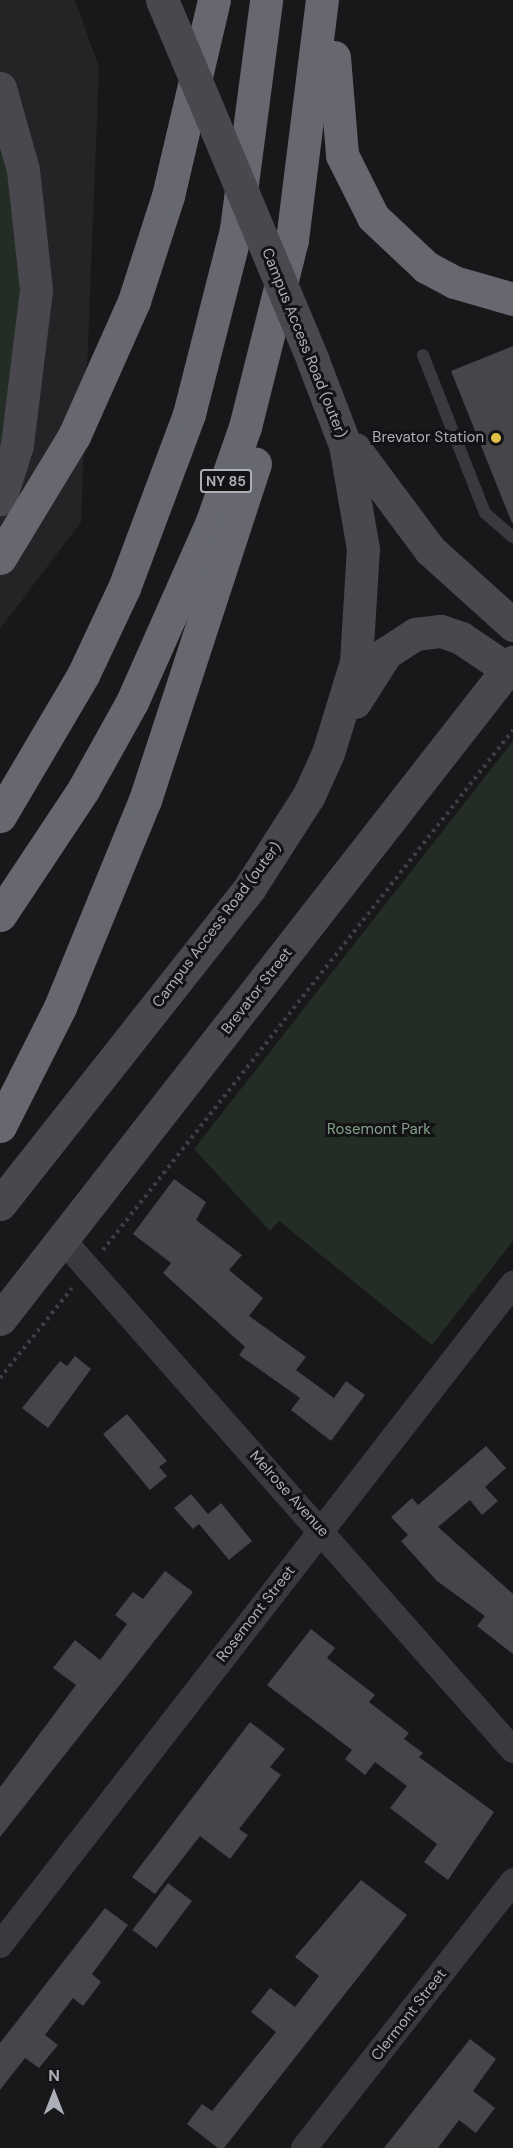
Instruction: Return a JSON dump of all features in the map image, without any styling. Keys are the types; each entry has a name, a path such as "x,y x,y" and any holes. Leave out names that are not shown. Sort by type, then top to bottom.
{"highway":[{"path":"0,558 74,436 134,301 168,195 214,0"},
{"path":"0,816 72,694 124,588 189,414 236,229 266,0"},
{"name":"NY 85","path":"0,915 83,790 174,613 245,427 292,240 322,0"},
{"path":"333,0 338,131 365,205 397,244 426,267 454,282 513,299"},
{"path":"0,1126 89,939 178,706 264,432 284,327 292,240"}],"street":[{"name":"Campus Access Road (outer)","path":"0,1204 250,887 309,795 334,737 359,639 363,549 345,445 313,361 162,0"},
{"path":"0,88 23,170 36,290 17,445 0,499"},
{"path":"313,361 374,481 430,550 513,625"},
{"path":"334,737 386,653 415,634 441,631 462,638 510,665"},
{"name":"Brevator Street","path":"0,1319 510,665"},
{"name":"Melrose Avenue","path":"63,1240 321,1529 513,1750"},
{"name":"Rosemont Street","path":"0,1945 513,1284"},
{"name":"Clermont Street","path":"304,2148 513,1881"}],"lane":[{"path":"423,355 485,513 513,537"}],"path":[{"path":"0,1378 513,730"}],"shaded area":[{"path":"0,0 75,0 99,67 81,522 0,629"}],"green space":[{"path":"0,88 36,290 0,499"},
{"name":"Rosemont Park","path":"513,741 513,1241 432,1345 279,1221 270,1231 194,1149"}],"building":[{"name":"Brevator Station","path":"513,346 513,523 512,523 451,371"},
{"path":"174,1179 206,1202 196,1220 242,1255 229,1270 263,1298 249,1316 306,1357 296,1370 334,1398 346,1381 365,1395 331,1441 291,1410 300,1398 239,1355 245,1347 163,1273 171,1263 133,1234"},
{"path":"75,1356 91,1369 48,1428 22,1408 60,1361 67,1366"},
{"path":"127,1414 167,1461 159,1467 167,1476 150,1490 103,1434"},
{"path":"486,1446 506,1468 485,1487 498,1501 482,1515 470,1500 438,1527 513,1594 513,1654 477,1626 485,1616 437,1581 401,1541 408,1535 391,1517 412,1498 418,1505"},
{"path":"191,1494 208,1514 221,1503 252,1541 229,1560 199,1524 193,1529 174,1508"},
{"path":"165,1571 193,1592 0,1837 0,1787 76,1685 53,1668 75,1640 100,1660 127,1624 115,1615 133,1592 143,1599"},
{"path":"311,1629 335,1648 327,1658 375,1695 369,1702 409,1733 404,1739 423,1753 419,1757 494,1812 448,1880 424,1862 437,1844 390,1808 407,1786 375,1762 365,1775 345,1759 352,1750 267,1685"},
{"path":"250,1722 285,1749 270,1767 281,1775 239,1829 248,1835 230,1859 200,1836 155,1894 132,1877"},
{"path":"361,1880 407,1915 224,2148 218,2148 187,2124 202,2104 212,2111 276,2032 251,2012 270,1988 295,2007 319,1976 295,1957"},
{"path":"168,1883 192,1901 156,1948 132,1930"},
{"path":"105,1908 128,1925 92,1974 101,1982 83,2006 73,1998 45,2035 58,2045 39,2068 25,2058 0,2090 0,2043"},
{"path":"470,2039 496,2059 473,2091 495,2108 476,2133 459,2120 438,2148 384,2148"}],"place":[{"name":"Brevator Station","path":"496,438"}]}
